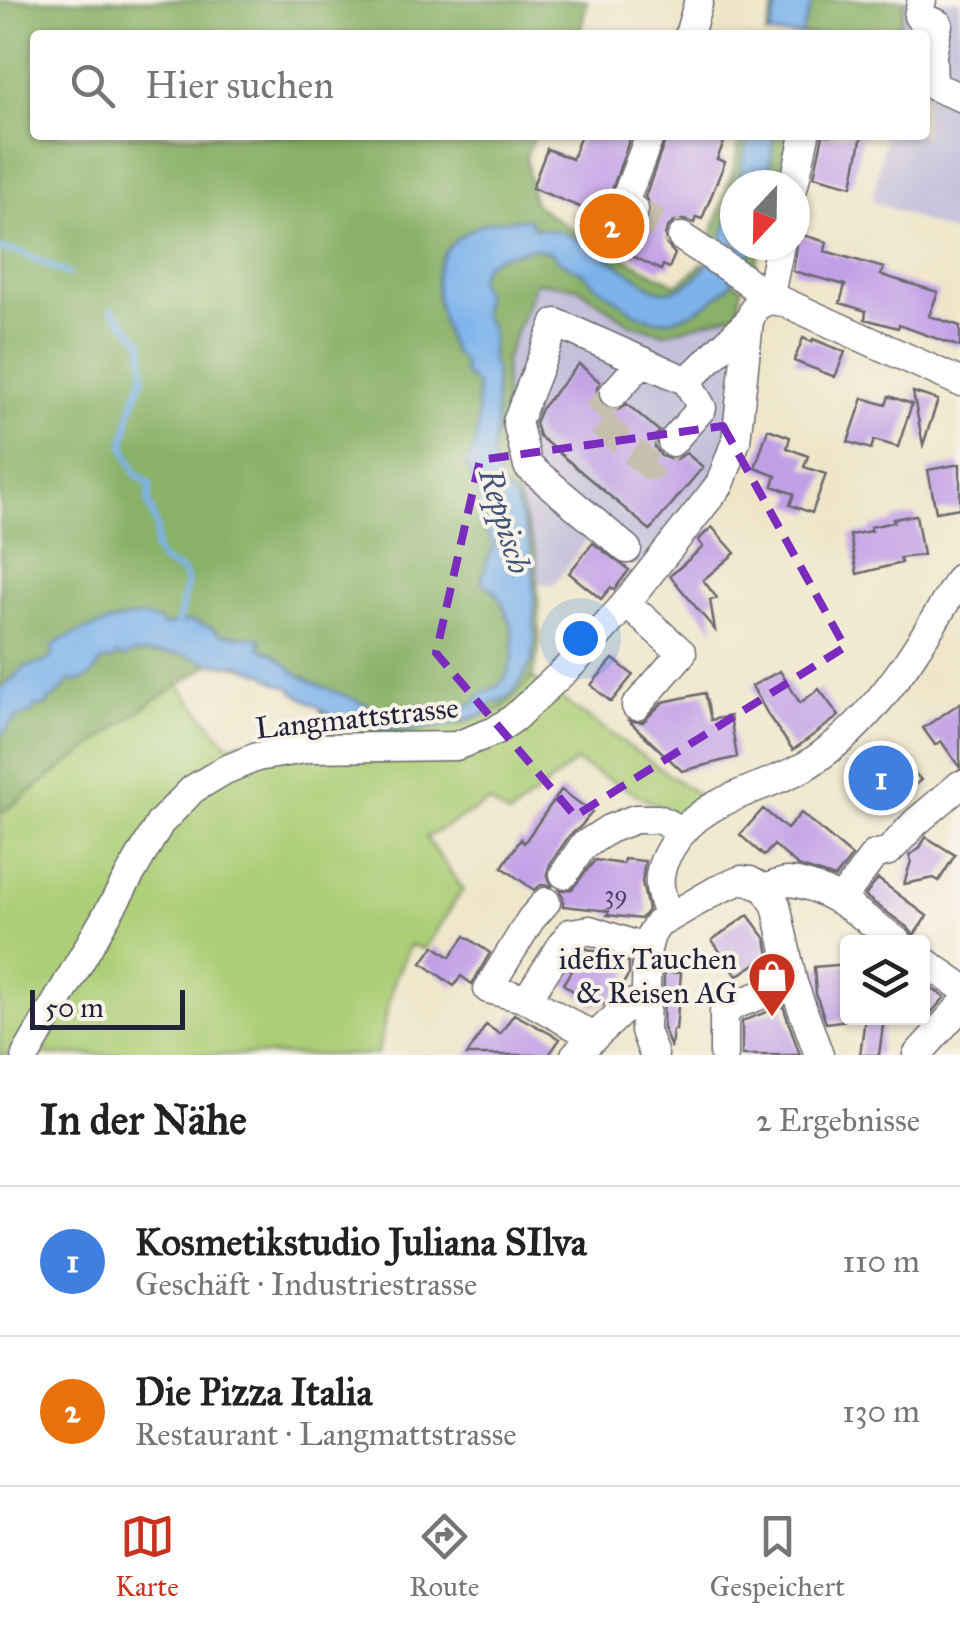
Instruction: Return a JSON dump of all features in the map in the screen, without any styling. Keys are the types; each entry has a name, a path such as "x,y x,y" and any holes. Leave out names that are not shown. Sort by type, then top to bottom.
{"street":[{"path":"691,30 700,0"},
{"path":"922,0 918,16 938,24 932,56 933,86 960,97"},
{"path":"634,210 624,202 648,140"},
{"path":"797,170 804,140"},
{"path":"682,237 769,300"},
{"path":"769,300 777,260"},
{"path":"687,381 748,321 755,306 769,300 784,302 960,382"},
{"name":"Langmattstrasse","path":"26,1055 160,823 193,789 257,756 310,748 456,746 495,731 534,702 576,660 720,484 736,441 748,321"},
{"path":"626,549 528,466 517,422 556,323 687,381 702,408 672,442"},
{"path":"614,393 643,361"},
{"path":"669,917 658,880 663,862 682,830 703,811 806,766 841,740 865,717 898,674 960,578"},
{"path":"626,603 682,653 636,706"},
{"path":"840,901 874,855 889,851 916,822 960,786"},
{"path":"564,874 584,846 609,829 635,819 658,819 682,830"},
{"path":"654,1055 645,1031 650,935 669,917 731,883 750,880 765,889 776,905 793,983 819,1055"},
{"path":"765,889 784,881 808,886 840,901 888,935"},
{"path":"546,902 530,919 488,989 527,998 584,1046 630,1004 645,1001"},
{"path":"527,998 570,933 590,930 647,949"},
{"path":"930,965 960,986"},
{"path":"724,1055 724,1013 734,1004 793,983"},
{"path":"917,1055 960,1007"}],"highlighted area":[{"path":"723,426 845,647 575,816 436,653 480,460"}],"shaded area":[{"path":"906,0 960,0 960,236 872,201 884,140 930,140 930,30 898,30"},
{"path":"536,281 577,287 632,325 666,333 738,313 729,441 717,473 641,570 592,533 553,586 538,582 536,553 504,456 505,360"}],"green space":[{"path":"0,0 587,0 581,30 30,30 30,140 533,140 526,156 533,203 580,235 678,285 703,263 742,287 738,313 666,333 632,325 577,287 536,282 505,360 504,456 536,553 540,644 532,678 503,708 460,724 395,734 330,730 305,677 213,663 153,701 0,814"},
{"path":"776,0 906,0 898,30 767,30"},
{"path":"740,140 790,140 781,170 733,170"},
{"path":"720,210 720,254 708,246"},
{"path":"729,260 757,260 753,276"},
{"path":"532,678 702,798 678,816 575,762 509,816 489,802 426,838 463,889 425,949 410,945 394,981 377,1055 0,1055 0,814 153,701 178,684 228,745 276,734 330,730 395,734 503,708"}],"water":[{"path":"779,0 813,0 803,30 770,30"},
{"path":"748,140 773,140 769,170 741,170"},
{"name":"Reppisch","path":"528,218 535,229 549,229 576,238 663,291 690,282 720,242 720,260 748,260 727,288 710,302 670,320 639,315 550,252 532,248 497,257 485,264 478,278 485,300 481,312 492,330 491,362 495,366 496,429 492,455 500,485 515,500 528,537 533,561 535,636 532,662 515,691 490,705 485,714 445,727 377,728 335,717 290,687 239,665 214,664 182,654 135,653 102,661 85,680 69,680 43,707 36,706 30,714 17,717 0,737 0,690 25,667 45,662 53,656 52,647 69,637 135,617 160,621 162,626 190,621 220,634 258,638 262,641 259,647 296,673 392,715 406,709 439,715 475,703 507,675 513,658 513,630 493,589 481,582 494,545 485,531 488,520 482,514 466,464 477,435 477,385 463,373 463,361 449,343 439,308 437,274 444,254 461,236 478,226"}],"building":[{"path":"579,140 629,140 607,204 613,217 633,227 649,219 650,204 645,197 665,140 725,140 717,159 725,162 702,219 696,217 694,223 675,221 667,228 666,244 675,254 669,268 663,265 661,270 578,229 585,209 532,188 547,149 572,159"},
{"path":"822,140 861,140 852,186 814,176"},
{"path":"810,237 827,242 825,251 884,268 881,275 938,292 929,316 960,326 960,347 899,325 898,328 865,319 866,311 840,303 845,285 793,271 795,260 810,260"},
{"path":"803,338 845,352 835,377 794,361"},
{"path":"579,364 600,382 597,397 603,407 618,410 627,404 659,431 655,447 661,456 677,459 686,453 703,467 650,530 539,436 535,423 541,409"},
{"path":"913,392 938,400 923,445"},
{"path":"889,396 912,404 898,447 874,440 871,449 848,442 863,398 886,405"},
{"path":"768,429 790,437 787,448 808,456 804,467 826,474 812,513 790,505 794,494 773,486 776,476 755,468"},
{"path":"960,464 960,508 936,512 928,470"},
{"path":"916,515 923,555 900,558 901,563 857,574 850,535"},
{"path":"712,527 735,553 703,580 717,598 710,600 715,630 670,576 703,547 698,540"},
{"path":"593,543 629,570 614,590 611,587 601,599 569,573"},
{"path":"613,659 633,675 611,702 591,685"},
{"path":"780,671 800,703 819,689 839,716 793,750 752,686"},
{"path":"705,693 711,720 730,716 737,757 682,771 629,721 643,722 663,702"},
{"path":"960,703 960,768 941,741 935,745 923,728"},
{"path":"886,754 900,769 906,764 921,780 893,806 877,790 872,795 858,781"},
{"path":"561,790 592,812 550,864 547,874 552,886 541,885 534,890 502,867"},
{"path":"763,809 787,829 801,813 852,856 835,878 798,866 774,845 764,856 740,835"},
{"path":"926,837 955,855 939,881 934,878 904,884 909,855 919,849"},
{"path":"624,859 645,861 642,882 648,910 641,919 563,906 559,890 572,889 595,860 623,864"},
{"path":"878,879 927,916 914,935 865,896"},
{"path":"748,915 766,939 769,955 737,976 712,940"},
{"path":"465,936 490,953 472,984 461,976 454,986 422,963 434,946 450,957"},
{"path":"585,948 629,962 629,974 618,992 603,1005 598,1002 595,1006 563,984"},
{"path":"840,965 840,1021 826,1023 816,994 814,967"},
{"path":"664,972 681,973 671,1048 663,1028"},
{"path":"930,987 945,997 930,1014"},
{"path":"783,1006 800,1055 742,1055 742,1021"},
{"path":"514,1014 560,1039 549,1055 467,1055 486,1025 500,1034"},
{"path":"864,1025 883,1025 879,1055 860,1055"}],"waterway":[{"path":"0,249 22,253 68,274"},
{"path":"112,309 143,342 144,375 131,410 124,446 136,474 150,484 148,502 157,528 155,550 161,561 183,572 187,583 177,629"}],"tunnel":[{"path":"634,210 682,237"},
{"path":"614,393 593,417 650,466 672,442"}],"place":[{"name":"Die Pizza Italia","path":"612,226"},
{"name":"Kosmetikstudio Juliana SIlva","path":"881,778"},
{"name":"idefix Tauchen & Reisen AG","path":"772,1018"}]}
